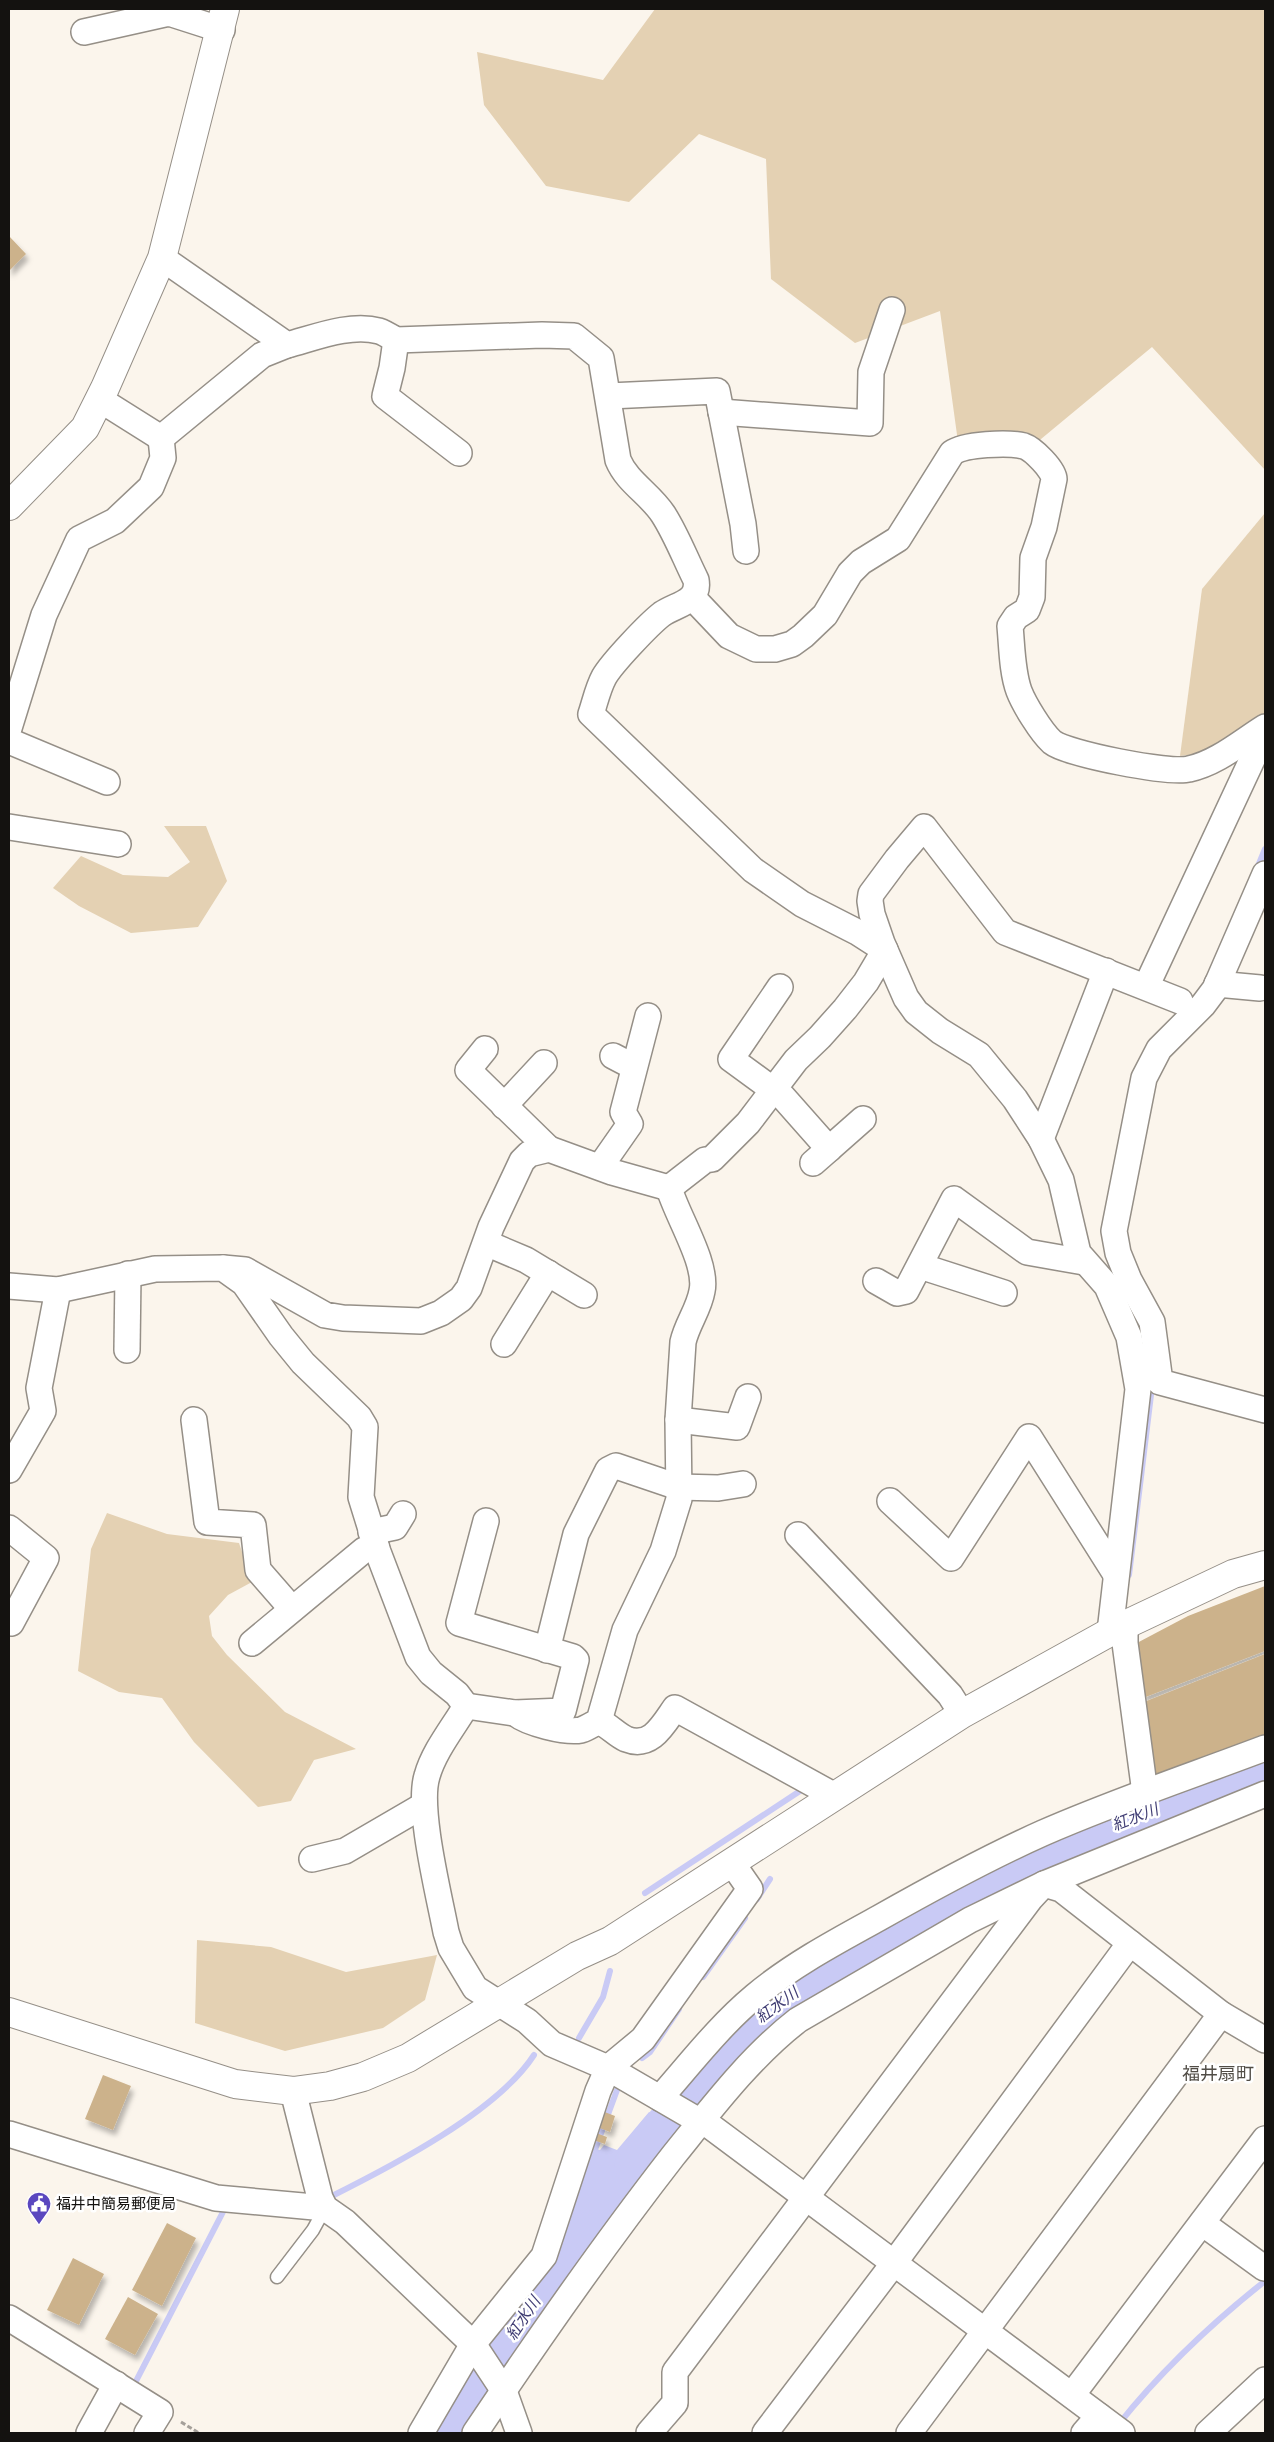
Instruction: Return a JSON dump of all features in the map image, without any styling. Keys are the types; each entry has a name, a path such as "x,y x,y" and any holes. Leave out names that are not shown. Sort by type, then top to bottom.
{"street":[{"path":"9,506 85,428 162,258 224,19 169,13 84,32"},
{"path":"162,258 287,345"},
{"path":"721,412 870,423 871,372 892,310"},
{"path":"161,438 262,355 287,345 341,332 366,330 380,331 396,340 542,335 574,336 601,358 609,396 618,460 622,469 664,515 696,580 698,588 693,598 662,614 648,627 604,677 591,714 753,870 802,904 857,932 885,950"},
{"path":"396,340 385,396 459,454"},
{"path":"609,396 717,391 746,551"},
{"path":"99,400 161,438"},
{"path":"9,728 44,615 80,539 115,521 151,487 162,458 161,438"},
{"path":"693,598 729,636 756,649 775,649 792,644 821,619 850,573 861,562 898,539 952,453 960,448 1000,445 1025,446 1049,467 1054,473 1054,479 1044,527 1034,558 1032,597 1027,610 1016,617 1010,626 1018,690 1026,705 1052,742 1062,747 1128,764 1178,771 1198,767 1219,757 1265,727"},
{"path":"1146,987 1265,732"},
{"path":"9,741 107,782"},
{"path":"9,827 118,844"},
{"path":"1145,1793 1124,1643 1117,1629 1115,1572 1138,1389 1135,1361 1129,1336 1107,1286 1078,1253 1061,1180 1041,1139 1015,1099 979,1055 940,1031 916,1012 906,998 872,914 871,894 897,858 924,827 1006,932 1180,1001"},
{"path":"1265,874 1260,898 1217,984 1203,1005 1159,1049 1144,1078 1114,1231 1118,1253 1129,1280 1152,1322 1160,1382 1265,1410"},
{"path":"669,1188 704,1160 712,1160 730,1143 748,1123 796,1060 845,1009 866,982 885,950"},
{"path":"1041,1139 1106,972"},
{"path":"1217,984 1260,988"},
{"path":"780,987 731,1059 783,1096 821,1156 863,1119"},
{"path":"600,1167 630,1124 623,1112 624,1061 648,1016"},
{"path":"485,1049 468,1070 549,1149 669,1188"},
{"path":"504,1106 544,1063"},
{"path":"9,1286 58,1290 155,1269 222,1268 245,1270 325,1314 342,1318 421,1321 441,1313 461,1298 469,1288 486,1243 522,1161 529,1154 549,1149"},
{"path":"515,1713 523,1720 568,1730 580,1730 599,1721 625,1630 663,1551 679,1499 678,1420 683,1342 702,1292 702,1272 669,1188"},
{"path":"876,1281 897,1293 906,1291 954,1199 1027,1252 1084,1262"},
{"path":"486,1243 526,1260 584,1295"},
{"path":"920,1266 1004,1293"},
{"path":"222,1268 244,1283 281,1336 303,1363 359,1417 365,1427 360,1497 373,1539 418,1657 431,1673 457,1694 466,1706 515,1713 563,1711 576,1660 574,1658 459,1623 486,1521"},
{"path":"504,1344 548,1273"},
{"path":"127,1350 128,1274"},
{"path":"9,1470 43,1411 39,1388 58,1290"},
{"path":"678,1420 737,1427 748,1397"},
{"path":"194,1420 207,1522 253,1526 258,1570 292,1609"},
{"path":"890,1501 951,1558 1029,1437 1115,1572"},
{"path":"547,1650 576,1534 608,1470 616,1466 678,1487 718,1488 743,1484"},
{"path":"252,1643 364,1550 373,1539 395,1527 403,1514"},
{"path":"9,1528 46,1558 11,1623"},
{"path":"798,1535 950,1695 962,1714"},
{"path":"9,2012 235,2084 293,2092 330,2086 363,2077 408,2058 577,1956 610,1942 962,1714 1117,1629 1233,1574 1265,1565"},
{"path":"466,1706 435,1756 426,1777 424,1805 446,1932 451,1948 475,1988 527,2021 552,2044 608,2068 698,2119 1072,2395 1106,2427"},
{"path":"599,1721 626,1738 640,1742 654,1737 675,1708 836,1796"},
{"path":"661,2099 736,2014 782,1975 860,1928 961,1873 1042,1834 1265,1748"},
{"path":"474,2433 501,2386 698,2119 765,2049 798,2020 970,1920 1044,1884 1265,1794"},
{"path":"312,1859 345,1851 424,1805"},
{"path":"422,2433 475,2348 544,2256 608,2068 644,2039 750,1890 732,1863"},
{"path":"1044,1884 1061,1889 1221,2014 1265,2040"},
{"path":"648,2433 675,2403 675,2372 1030,1899 1044,1884"},
{"path":"765,2433 894,2264 1130,1943"},
{"path":"909,2433 1221,2014"},
{"path":"293,2092 320,2198 325,2208 345,2222 475,2348 501,2386 519,2433"},
{"path":"9,2134 216,2198 325,2208"},
{"path":"1072,2395 1263,2145"},
{"path":"1202,2223 1264,2268"},
{"path":"9,2318 160,2412 147,2433"},
{"path":"1208,2433 1265,2380"},
{"path":"89,2433 116,2384"}],"lane":[{"path":"277,2277 313,2230 325,2208"}],"shaded area":[{"path":"655,9 1265,9 1265,470 1152,347 1035,444 958,442 940,311 855,343 771,279 766,159 699,134 629,202 546,186 484,105 477,52 603,80"},
{"path":"1265,513 1265,719 1218,751 1180,756 1202,589"},
{"path":"164,826 206,826 227,881 198,927 131,933 79,906 53,888 81,856 123,875 168,877 190,862"},
{"path":"107,1513 167,1534 239,1543 252,1582 228,1595 209,1616 212,1636 227,1655 285,1712 356,1749 314,1760 291,1801 258,1807 194,1742 162,1698 119,1692 78,1671 91,1549"},
{"path":"197,1940 271,1947 346,1972 437,1955 425,2000 383,2028 285,2051 195,2023"}],"water":[{"path":"649,2112 675,2125 677,2135 477,2407 461,2433 426,2433 546,2261 589,2147 600,2150 604,2145 617,2150"}],"building":[{"path":"9,236 26,254 9,271"},
{"path":"1265,1586 1265,1651 1143,1698 1135,1644 1188,1616"},
{"path":"1265,1654 1265,1736 1154,1782 1144,1702"},
{"path":"103,2075 131,2086 113,2130 85,2119"},
{"path":"602,2111 615,2116 610,2132 597,2127"},
{"path":"596,2133 607,2137 605,2144 593,2140"},
{"path":"167,2223 196,2238 162,2306 132,2290"},
{"path":"73,2258 104,2274 79,2325 47,2310"},
{"path":"128,2297 158,2314 135,2355 105,2339"}],"waterway":[{"path":"1256,871 1265,849"},
{"path":"1129,1575 1151,1395"},
{"name":"紅水川","path":"634,2164 658,2132 694,2092 746,2027 798,1990 968,1890 1013,1868 1067,1843 1265,1769"},
{"path":"645,1893 803,1789"},
{"path":"757,1899 770,1879"},
{"path":"703,1977 745,1918"},
{"path":"579,2038 603,1997 610,1971"},
{"path":"642,2058 650,2052 679,2009"},
{"path":"330,2197 383,2170 470,2117 517,2076 534,2055"},
{"path":"593,2155 617,2090"},
{"path":"138,2387 134,2385 225,2208 230,2209"},
{"path":"1118,2425 1134,2405 1188,2348 1265,2281"}],"place":[{"name":"福井中簡易郵便局","path":"39,2225"}],"district":[{"name":"福井扇町","path":"1218,2074"}]}
